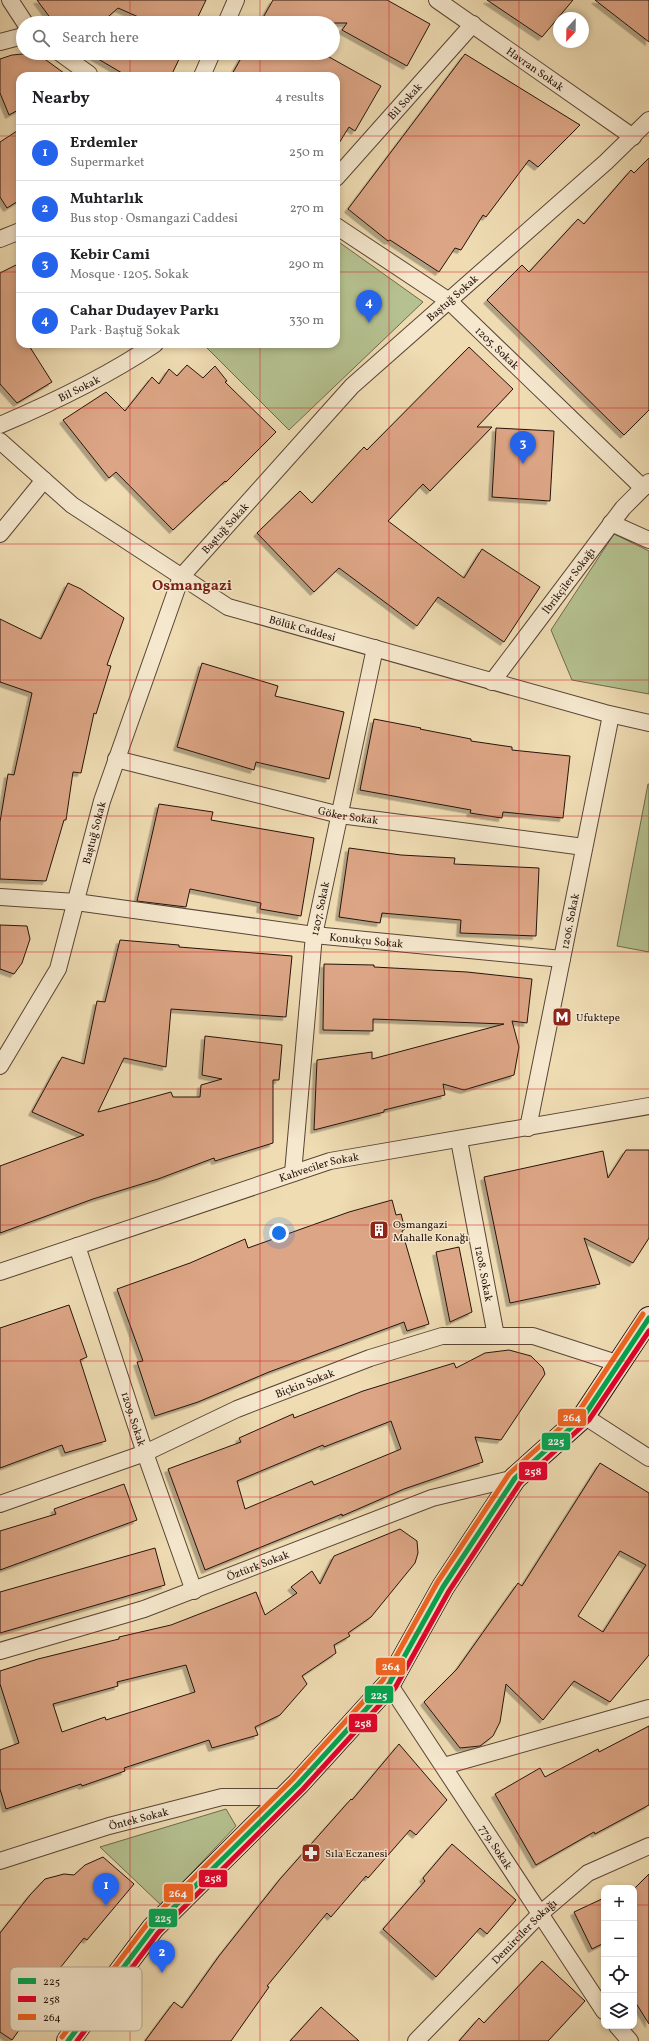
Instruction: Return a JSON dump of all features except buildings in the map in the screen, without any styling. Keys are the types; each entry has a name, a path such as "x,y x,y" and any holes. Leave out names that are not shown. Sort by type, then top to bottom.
{"main road":[{"path":"124,1967 153,1928 282,1797 298,1784 389,1684 443,1587 515,1478 584,1416 620,1364 649,1318"},
{"path":"68,2041 76,2031"}],"street":[{"path":"10,0 20,16"},
{"name":"Havran Sokak","path":"437,0 633,137"},
{"path":"228,16 233,1"},
{"name":"Bil Sokak","path":"340,174 473,24"},
{"path":"0,42 16,38"},
{"path":"70,60 86,72"},
{"path":"204,72 209,60"},
{"name":"Baştuğ Sokak","path":"0,1066 58,969 102,801 181,577 352,386 633,137 649,120"},
{"name":"1205. Sokak","path":"340,229 449,301 646,485"},
{"path":"0,239 16,233"},
{"name":"Bil Sokak","path":"0,425 58,401 149,348"},
{"name":"Bölük Caddesi","path":"0,441 72,505 228,607 611,715 649,723"},
{"path":"0,534 44,480"},
{"name":"İbrikçiler Sokağı","path":"492,682 623,508 646,485"},
{"path":"611,524 649,540"},
{"name":"1207. Sokak","path":"293,1173 314,935 375,648"},
{"name":"1206. Sokak","path":"528,1128 611,715"},
{"name":"Göker Sokak","path":"116,759 340,815 584,847"},
{"name":"Konukçu Sokak","path":"0,897 76,902 314,935 562,959"},
{"name":"Kahveciler Sokak","path":"0,1272 330,1161 459,1140 649,1106"},
{"name":"1208. Sokak","path":"459,1140 496,1336"},
{"name":"1209. Sokak","path":"77,1246 145,1453 194,1591"},
{"name":"Biçkin Sokak","path":"0,1504 145,1453 236,1409 370,1358 442,1336 533,1336 620,1364"},
{"path":"584,1416 649,1458"},
{"name":"Öztürk Sokak","path":"0,1651 144,1609 432,1498 515,1478"},
{"name":"779. Sokak","path":"389,1684 601,2005"},
{"path":"444,1766 649,1708"},
{"name":"Öntek Sokak","path":"0,1861 109,1826 222,1797 282,1797"},
{"name":"Demirciler Sokağı","path":"416,2041 541,1913 588,1873 649,1846"},
{"path":"620,2029 630,2041"}],"green space":[{"path":"340,243 423,302 289,430 207,348 340,348"},
{"path":"614,534 649,551 649,694 572,680 551,630"},
{"path":"649,784 649,952 617,946"},
{"path":"226,1809 236,1826 161,1905 100,1847"}],"transit line":[{"name":"264","path":"115,1967 148,1923 293,1779 383,1680 437,1583 509,1474 579,1411 643,1314"},
{"name":"225","path":"124,1967 153,1928 298,1784 389,1684 443,1587 515,1478 584,1416 649,1318"},
{"name":"258","path":"132,1967 158,1933 303,1789 395,1688 449,1591 520,1483 589,1420 649,1331"},
{"name":"264","path":"62,2037 67,2031"},
{"name":"225","path":"68,2041 76,2031"},
{"name":"258","path":"77,2041 84,2031"}],"place":[{"name":"Cahar Dudayev Parkı","path":"369,323"},
{"name":"Kebir Cami","path":"523,464"},
{"name":"Ufuktepe","path":"562,1017"},
{"name":"Osmangazi Mahalle Konağı","path":"379,1230"},
{"name":"Sıla Eczanesi","path":"311,1853"},
{"name":"Erdemler","path":"106,1906"},
{"name":"Muhtarlık","path":"162,1973"}],"district":[{"name":"Osmangazi","path":"192,585"}]}
